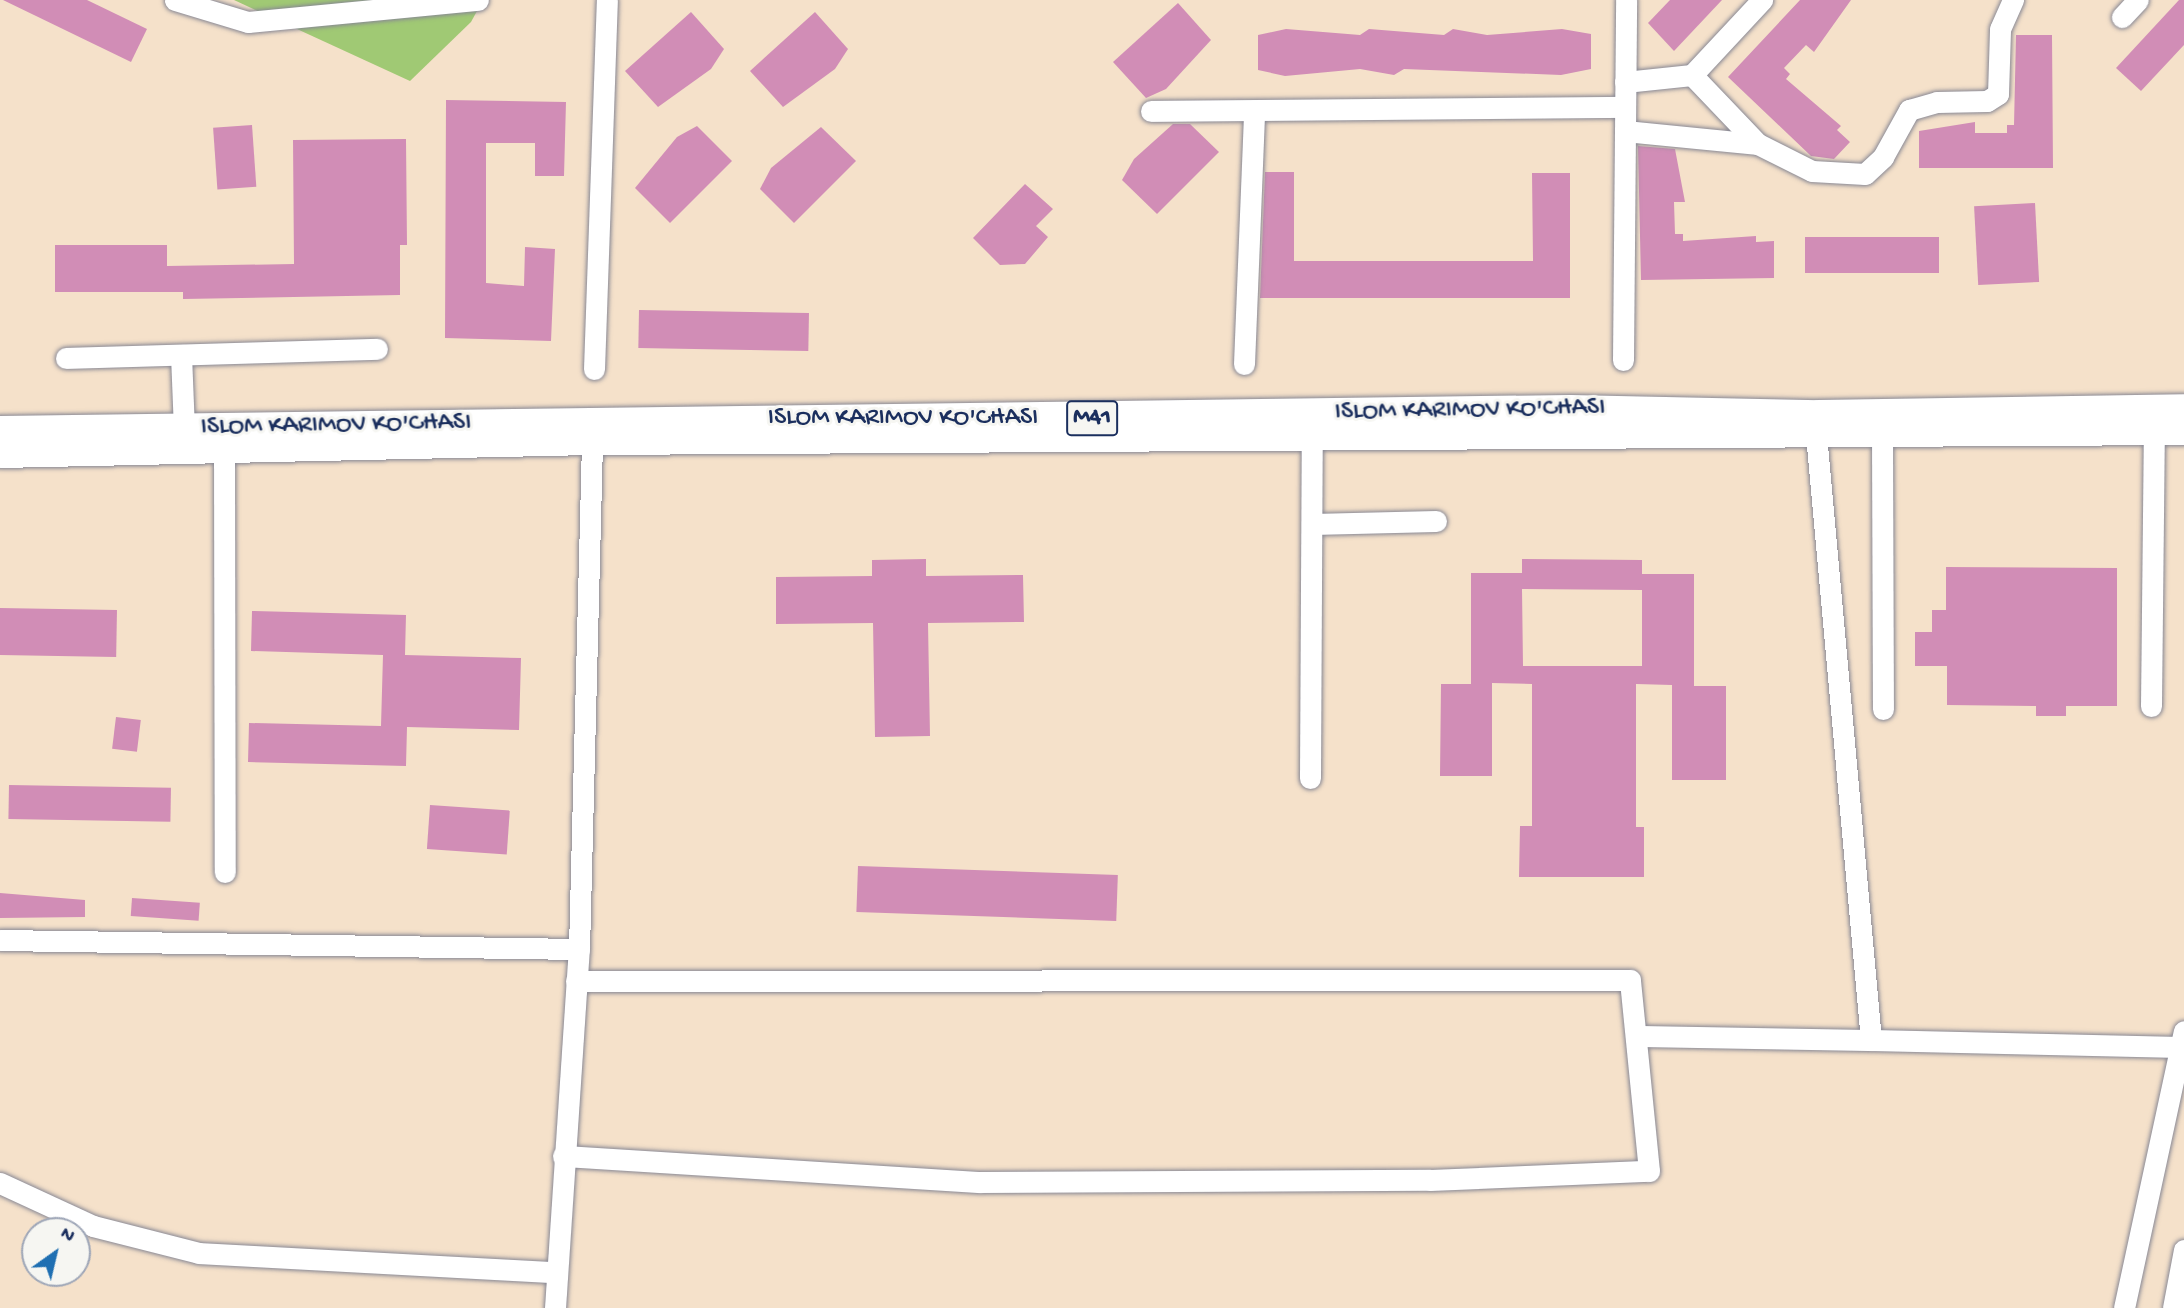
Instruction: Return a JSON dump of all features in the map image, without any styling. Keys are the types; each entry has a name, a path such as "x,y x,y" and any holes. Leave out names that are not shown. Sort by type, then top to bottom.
{"main road":[{"name":"ISLOM KARIMOV KO'CHASI","path":"0,430 1570,409 1819,414 2184,408"},
{"name":"ISLOM KARIMOV KO'CHASI","path":"0,454 592,441 1882,436 2184,431"}],"street":[{"path":"175,0 248,22 478,0"},
{"path":"594,369 607,0"},
{"path":"1623,360 1626,0"},
{"path":"1625,82 1692,75 1762,0"},
{"path":"1692,75 1758,144 1812,171 1865,174 1884,157 1909,110 1937,102 1987,102 1998,94 2003,84 2000,29 2013,0"},
{"path":"2122,17 2138,0"},
{"path":"1151,111 1625,107"},
{"path":"1244,364 1254,110"},
{"path":"1625,131 1758,144"},
{"path":"66,358 377,349"},
{"path":"180,355 184,429"},
{"path":"2151,706 2154,431"},
{"path":"1816,435 1871,1040"},
{"path":"1882,436 1884,709"},
{"path":"1310,778 1312,437"},
{"path":"555,1308 553,1272 579,949 592,441"},
{"path":"224,450 225,872"},
{"path":"1312,524 1436,521"},
{"path":"0,940 579,949"},
{"path":"563,1156 979,1182 1430,1180 1649,1171 1630,980 576,981"},
{"path":"1637,1036 1871,1040 2182,1039 2123,1308"},
{"path":"0,1182 93,1226 199,1252 553,1272"},
{"path":"2173,1308 2184,1250"}],"green space":[{"path":"234,0 483,0 471,22 410,81"}],"building":[{"path":"3,0 87,0 147,29 131,62"},
{"path":"1670,0 1722,0 1674,51 1648,23"},
{"path":"1800,0 1851,0 1814,52 1806,45 1784,68 1790,74 1786,79 1841,126 1837,130 1850,142 1834,159 1811,156 1728,77"},
{"path":"2179,0 2184,0 2184,45 2141,91 2116,68"},
{"path":"1178,3 1211,40 1166,89 1146,98 1113,62"},
{"path":"691,12 724,49 711,69 658,107 625,71"},
{"path":"815,12 848,49 835,69 783,107 750,71"},
{"path":"1286,29 1360,35 1369,29 1444,35 1453,29 1487,35 1562,29 1591,34 1591,69 1561,75 1404,69 1394,75 1360,69 1285,76 1258,70 1258,35"},
{"path":"2016,35 2052,35 2053,168 1919,168 1919,131 1975,122 1975,133 2007,133 2007,125 2014,125"},
{"path":"446,100 566,102 564,176 535,176 535,143 486,143 486,283 524,286 525,247 555,249 551,341 445,338"},
{"path":"1173,124 1190,124 1219,152 1157,214 1122,180 1134,159"},
{"path":"252,125 256,187 217,190 213,128"},
{"path":"697,126 732,161 670,223 635,188 677,137"},
{"path":"821,127 856,161 794,223 760,189 771,168"},
{"path":"406,139 407,245 400,245 400,295 183,299 183,292 55,292 55,245 167,245 167,266 294,264 293,140"},
{"path":"1638,146 1675,149 1685,202 1674,202 1675,234 1683,234 1683,241 1756,236 1756,242 1774,241 1774,278 1641,280"},
{"path":"1265,172 1294,172 1294,261 1533,261 1532,173 1570,173 1570,298 1260,298"},
{"path":"1025,184 1053,209 1036,226 1048,237 1025,264 1000,265 973,238"},
{"path":"2035,203 2039,282 1978,285 1974,206"},
{"path":"1805,237 1939,237 1939,273 1805,273"},
{"path":"639,310 809,313 808,351 638,348"},
{"path":"926,559 926,576 1023,575 1024,622 928,623 930,736 875,737 873,623 776,624 776,577 872,576 872,560"},
{"path":"1522,559 1642,560 1642,574 1694,574 1694,686 1726,686 1726,780 1672,780 1672,685 1636,684 1636,827 1644,827 1644,877 1519,877 1520,826 1532,826 1532,684 1492,683 1492,776 1440,776 1441,684 1471,684 1471,573 1522,573","holes":["1522,589 1642,590 1642,666 1523,666"]},
{"path":"1946,567 2117,568 2117,706 2066,706 2066,716 2036,716 2036,706 1947,705 1947,666 1915,666 1915,632 1932,632 1932,610 1946,610"},
{"path":"0,608 117,610 116,657 0,655"},
{"path":"252,611 406,615 405,655 521,658 519,730 407,727 406,766 248,762 249,723 381,726 383,655 251,651"},
{"path":"116,717 141,720 137,752 112,749"},
{"path":"9,785 171,788 170,822 8,819"},
{"path":"430,805 510,811 507,854 427,849"},
{"path":"858,866 1118,875 1116,921 856,912"},
{"path":"0,893 85,900 85,917 0,918"},
{"path":"132,898 200,903 199,921 131,916"}]}
